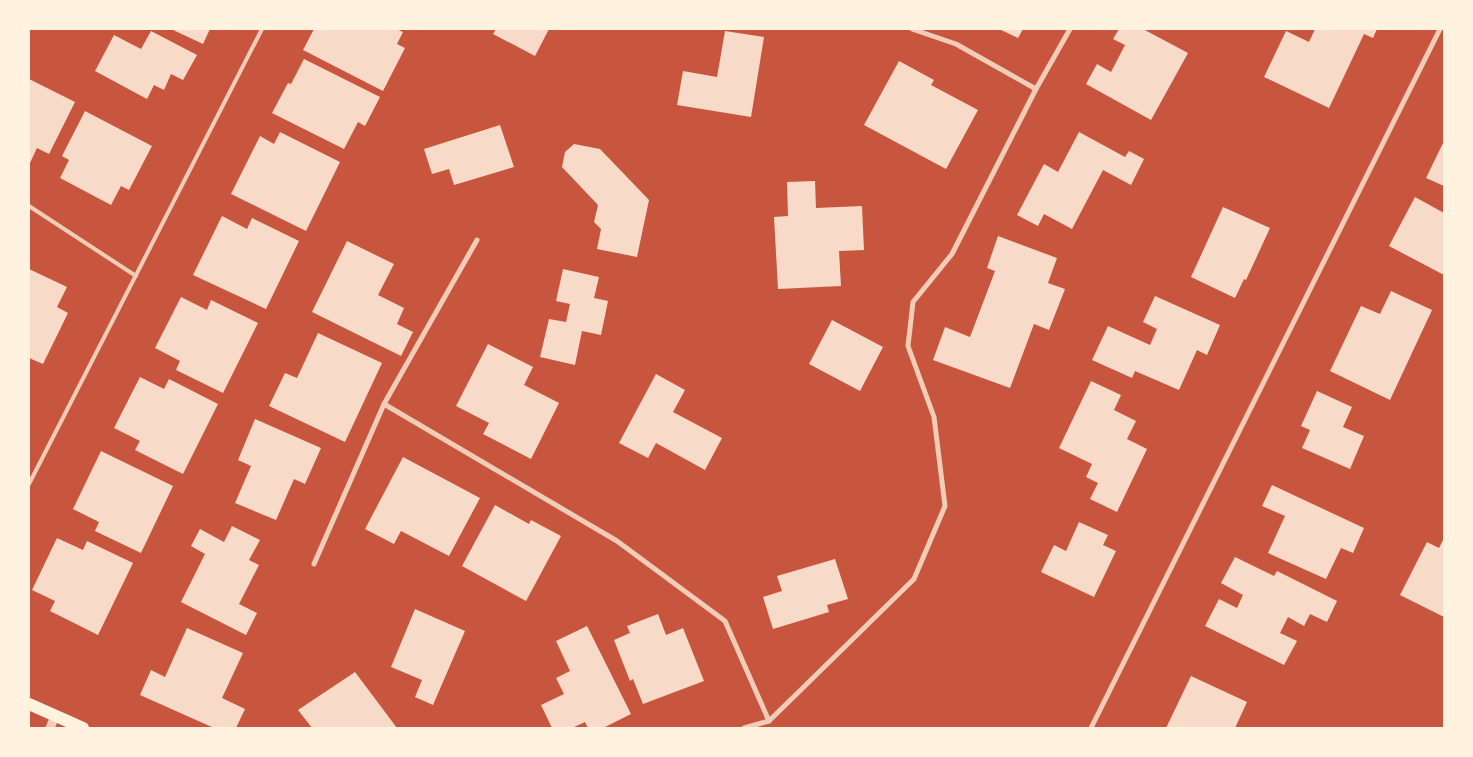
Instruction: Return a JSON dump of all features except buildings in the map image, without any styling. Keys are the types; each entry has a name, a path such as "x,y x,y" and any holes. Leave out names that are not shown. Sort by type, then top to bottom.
{"main road":[{"path":"29,704 83,728"}],"street":[{"path":"912,29 956,44 1036,89"},
{"path":"744,728 769,721 914,579 945,506 934,417 908,346 913,302 952,254 1036,89 1070,29"},
{"path":"1091,728 1440,29"},
{"path":"314,564 384,404 477,240"},
{"path":"384,404 617,541 725,621 769,721"},
{"path":"50,728 55,716"}],"lane":[{"path":"29,484 262,29"},
{"path":"29,206 136,276"}]}
